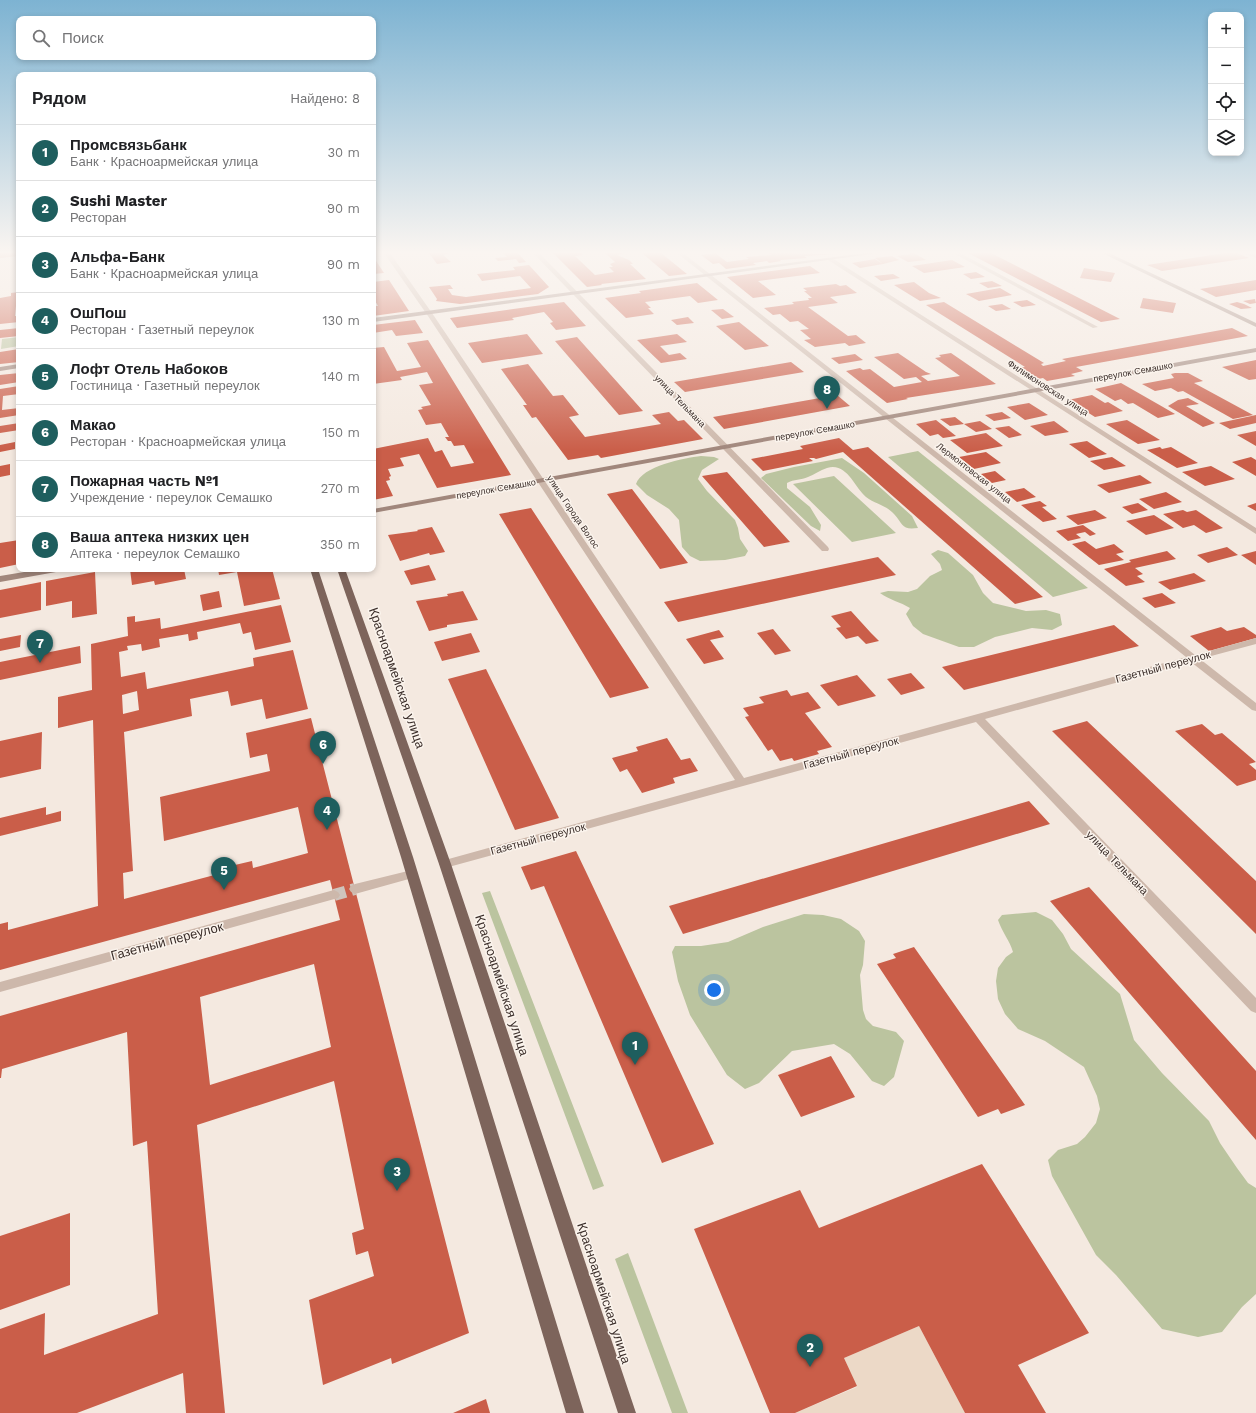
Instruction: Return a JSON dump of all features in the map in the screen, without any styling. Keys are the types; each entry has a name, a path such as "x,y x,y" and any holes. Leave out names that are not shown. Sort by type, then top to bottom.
{"main road":[{"path":"315,572 412,874 575,1413"},
{"name":"Красноармейская улица","path":"342,572 445,864 627,1413"}],"street":[{"name":"улица Города Волос","path":"434,319 742,783"},
{"name":"улица Тельмана","path":"600,319 825,549"},
{"name":"Лермонтовская улица","path":"763,319 1256,708"},
{"name":"Филимоновская улица","path":"923,319 1256,532"},
{"path":"1080,319 1095,327"},
{"path":"1243,319 1256,325"},
{"name":"переулок Семашко","path":"376,510 1256,350"},
{"path":"0,369 16,366"},
{"path":"0,579 39,572"},
{"name":"Газетный переулок","path":"445,864 1256,641"},
{"name":"улица Тельмана","path":"978,718 1256,1007"},
{"path":"355,890 412,874"},
{"name":"Газетный переулок","path":"0,987 334,895"}],"green space":[{"path":"16,337 16,346 1,349 2,339"},
{"path":"918,451 1088,588 1053,597 888,457"},
{"path":"701,456 719,459 702,470 698,479 707,491 735,520 740,539 748,551 745,556 725,560 700,561 690,556 682,547 679,520 669,509 647,495 636,484 646,472 664,464"},
{"path":"842,458 864,473 912,516 918,528 908,528 903,526 891,511 866,497 850,476 834,467 827,468 803,479 787,483 787,488 810,507 821,525 820,531 811,526 761,478 766,474 794,467"},
{"path":"834,476 896,533 852,542 793,484"},
{"path":"938,550 948,553 973,575 983,593 993,603 1026,611 1046,610 1060,614 1062,625 1052,630 1032,628 995,637 974,647 959,647 923,634 913,626 906,614 910,608 880,593 888,591 908,592 917,589 930,576 942,570 940,564 931,554"},
{"path":"490,891 604,1186 593,1190 482,893"},
{"path":"1036,912 1052,920 1063,934 1071,949 1120,994 1134,1040 1162,1073 1209,1121 1220,1143 1237,1168 1248,1183 1256,1188 1256,1294 1242,1307 1222,1332 1198,1337 1162,1329 1116,1275 1096,1255 1052,1176 1048,1160 1058,1150 1077,1144 1085,1137 1096,1123 1100,1109 1097,1096 1084,1067 1045,1041 1018,1029 1005,1014 998,999 996,981 998,968 1006,957 1013,952 998,920 1002,915"},
{"path":"804,914 823,915 841,919 859,931 865,941 863,965 860,975 863,1010 866,1019 873,1026 896,1032 904,1041 894,1077 884,1086 872,1081 850,1054 834,1044 792,1051 759,1083 745,1089 727,1075 690,1015 678,981 672,952 675,946 701,946 728,942 763,927"},
{"path":"628,1253 688,1413 672,1413 615,1259"}],"shaded area":[{"path":"919,1326 965,1413 795,1413 857,1387 844,1358"}],"building":[{"path":"0,319 16,319 16,322 0,324"},
{"path":"451,319 514,320 457,328"},
{"path":"550,319 580,319 586,326 556,330 550,323 553,322"},
{"path":"690,319 694,323 677,325 671,320"},
{"path":"786,319 824,319 848,336 856,335 866,343 849,346 845,343 815,347 804,340 811,339 800,330 809,329 798,321 790,322"},
{"path":"948,319 972,319 1044,363 1041,364 1043,366 1066,361 1062,359 1232,328 1248,336 1076,367 1083,371 1071,374 1075,376 1047,381 1043,378 1038,379 1019,368 1025,367"},
{"path":"1095,319 1120,319 1101,322"},
{"path":"415,320 423,333 396,336 392,330 376,333 376,325"},
{"path":"739,322 769,346 745,350 716,326"},
{"path":"16,328 16,336 0,338 0,330"},
{"path":"527,334 543,354 482,363 468,343"},
{"path":"677,334 687,342 660,346 669,355 680,353 687,359 661,363 637,340"},
{"path":"577,337 643,411 619,415 555,341"},
{"path":"428,340 511,475 437,488 419,454 400,458 404,466 388,469 391,476 389,477 390,480 386,481 393,496 376,499 376,448 428,438 435,452 442,450 451,467 474,463 464,445 454,446 451,441 448,441 445,437 449,437 441,423 426,425 418,410 423,409 421,407 431,405 419,385 433,383 427,372 400,377 402,380 376,384 376,348 384,347 397,371 421,367 407,343"},
{"path":"16,349 16,362 0,364 0,352"},
{"path":"898,353 931,374 921,376 928,381 960,376 935,358 941,357 939,355 951,353 996,384 906,398 908,399 887,403 846,371 860,368 863,370 870,369 894,387 922,382 916,377 904,379 874,357"},
{"path":"855,354 863,360 839,364 831,358"},
{"path":"1256,360 1256,379 1249,380 1222,367"},
{"path":"791,362 804,372 685,392 674,382"},
{"path":"528,364 553,396 563,395 579,415 569,417 585,437 661,424 652,415 669,412 678,421 684,420 703,439 601,458 598,455 568,460 536,417 532,418 523,405 527,405 501,369"},
{"path":"16,373 16,382 0,385 0,375"},
{"path":"1188,373 1203,381 1194,383 1253,415 1233,419 1183,391 1178,392 1171,388 1155,391 1142,384 1174,378 1171,374"},
{"path":"1121,383 1175,414 1158,418 1133,403 1128,404 1121,399 1115,401 1095,389"},
{"path":"16,386 16,394 3,396 2,410 16,408 16,415 0,418 0,389"},
{"path":"837,395 850,406 724,429 713,417"},
{"path":"1092,395 1123,411 1095,417 1068,400"},
{"path":"1188,398 1199,404 1186,406 1215,423 1203,427 1168,406 1178,400"},
{"path":"1029,403 1048,415 1025,420 1007,407"},
{"path":"1002,412 1011,418 994,421 985,415"},
{"path":"1256,415 1256,423 1230,429 1219,423"},
{"path":"955,417 964,424 950,426 940,419"},
{"path":"936,420 956,436 943,438 938,434 930,436 916,424"},
{"path":"1127,420 1160,440 1138,444 1106,424"},
{"path":"980,421 992,429 976,432 964,424"},
{"path":"1054,421 1069,432 1045,436 1030,426"},
{"path":"16,423 16,430 0,433 0,426"},
{"path":"1009,426 1022,435 1009,438 995,428"},
{"path":"1256,431 1256,446 1237,435"},
{"path":"986,433 1003,446 967,453 950,440"},
{"path":"839,438 853,450 868,447 1043,597 1015,604 843,452 816,459 809,458 813,461 763,471 751,459 803,449 800,446"},
{"path":"1087,441 1107,454 1089,458 1069,444"},
{"path":"15,442 15,449 0,452 0,445"},
{"path":"1160,447 1162,449 1171,447 1198,463 1177,468 1147,450"},
{"path":"986,452 1001,463 974,469 959,457"},
{"path":"1112,457 1126,466 1104,470 1090,461"},
{"path":"1251,457 1256,460 1256,476 1232,462"},
{"path":"10,464 10,475 0,477 0,466"},
{"path":"1211,466 1235,479 1205,486 1182,472"},
{"path":"995,471 1006,480 992,483 981,474"},
{"path":"727,472 790,542 764,547 702,476"},
{"path":"1140,475 1152,483 1109,493 1097,485"},
{"path":"1024,488 1036,497 1017,502 1005,492"},
{"path":"632,489 688,563 660,569 607,494"},
{"path":"1166,492 1182,502 1154,509 1139,499"},
{"path":"1040,501 1047,506 1042,507 1057,519 1043,522 1021,505"},
{"path":"1138,503 1148,510 1132,514 1122,507"},
{"path":"1256,503 1256,511 1247,506"},
{"path":"531,508 649,688 610,698 499,514"},
{"path":"1095,510 1107,518 1078,525 1066,516"},
{"path":"1183,510 1187,512 1196,510 1223,528 1206,533 1194,525 1183,528 1163,514"},
{"path":"1154,515 1174,528 1146,535 1126,521"},
{"path":"1083,525 1096,534 1090,536 1085,532 1076,534 1081,538 1068,541 1056,531"},
{"path":"432,527 445,552 430,555 429,553 400,561 388,535 418,531 417,530"},
{"path":"16,540 16,565 0,568 0,543"},
{"path":"1085,541 1096,549 1114,544 1124,552 1116,554 1124,560 1099,565 1072,544"},
{"path":"1227,547 1238,555 1208,563 1197,555"},
{"path":"1167,551 1176,559 1135,568 1143,574 1137,576 1145,582 1126,586 1104,569 1131,562 1129,560"},
{"path":"1256,551 1256,565 1241,555"},
{"path":"878,557 896,575 678,622 664,602"},
{"path":"429,565 436,580 411,585 404,571"},
{"path":"95,572 97,614 72,618 72,601 46,606 46,581"},
{"path":"130,572 185,572 186,579 155,585 154,581 132,585"},
{"path":"218,572 237,572 219,575"},
{"path":"237,572 273,572 280,599 244,606"},
{"path":"1194,573 1206,581 1170,590 1158,582"},
{"path":"41,582 41,610 0,618 0,590"},
{"path":"219,591 222,607 203,611 200,595"},
{"path":"463,591 478,620 447,625 447,627 429,631 416,601 448,596 447,594"},
{"path":"1162,593 1176,603 1155,608 1142,598"},
{"path":"281,605 291,642 255,650 251,632 243,634 240,623 197,632 198,639 189,641 188,634 159,639 160,647 142,651 141,644 127,646 128,650 119,652 121,677 145,672 147,689 254,666 253,658 293,650 308,709 266,719 262,699 231,706 228,691 190,699 192,716 124,732 133,871 123,873 124,899 222,873 222,868 252,861 253,868 308,853 298,807 164,841 160,797 270,771 267,754 250,758 246,733 311,718 469,1333 392,1364 391,1358 323,1385 309,1300 374,1276 368,1251 356,1255 352,1233 364,1229 334,1081 197,1125 225,1413 186,1413 183,1373 77,1413 0,1413 0,1329 45,1313 44,1355 158,1314 147,1141 133,1146 127,1032 2,1069 0,1078 0,1016 340,920 330,880 0,970 0,924 8,922 8,930 98,906 93,720 58,728 58,697 92,690 91,644 128,636 127,617 135,616 135,622 160,618 161,629","holes":["137,691 139,710 123,714 122,695","314,964 331,1047 210,1085 200,997"]},
{"path":"851,611 879,641 866,644 858,636 846,639 836,628 841,627 831,616"},
{"path":"1114,625 1139,646 964,690 942,667"},
{"path":"1221,627 1227,631 1244,627 1256,635 1256,638 1209,651 1190,636"},
{"path":"773,629 791,651 775,655 757,633"},
{"path":"719,630 724,637 710,640 724,659 704,664 686,639"},
{"path":"471,633 480,652 442,661 434,642"},
{"path":"21,635 20,647 0,651 0,639"},
{"path":"80,646 81,663 0,680 0,662"},
{"path":"486,669 559,818 515,830 448,679"},
{"path":"911,673 925,688 901,695 887,679"},
{"path":"857,675 876,696 838,706 820,685"},
{"path":"787,690 791,696 808,692 821,708 805,713 832,747 817,751 819,754 794,761 792,758 780,761 772,749 768,751 745,717 749,716 743,708 764,703 759,697"},
{"path":"1087,721 1256,881 1256,934 1052,731"},
{"path":"1202,724 1215,735 1222,733 1256,762 1249,764 1256,770 1256,780 1237,786 1175,731"},
{"path":"42,732 41,769 0,778 0,741"},
{"path":"667,738 681,760 690,758 698,771 673,778 675,783 642,793 627,769 620,772 612,758 638,751 636,747"},
{"path":"1029,801 1050,824 683,934 669,906"},
{"path":"46,807 46,815 61,811 61,821 0,836 0,818"},
{"path":"576,851 714,1144 662,1163 544,886 531,890 521,867"},
{"path":"1089,887 1256,1071 1256,1140 1050,901"},
{"path":"914,947 1025,1105 1001,1114 998,1109 978,1117 877,964 896,958 893,954"},
{"path":"831,1056 855,1097 801,1117 778,1075"},
{"path":"982,1164 1089,1333 1018,1365 1046,1413 965,1413 919,1326 844,1358 857,1386 795,1413 770,1413 694,1229 800,1190 819,1228"},
{"path":"70,1213 70,1285 0,1310 0,1236"},
{"path":"486,1399 490,1413 453,1413"}],"tunnel":[{"path":"334,895 355,889"}],"place":[{"name":"Ваша аптека низких цен","path":"827,409"},
{"name":"Пожарная часть №1","path":"40,663"},
{"name":"Макао","path":"323,764"},
{"name":"ОшПош","path":"327,830"},
{"name":"Лофт Отель Набоков","path":"224,890"},
{"name":"Промсвязьбанк","path":"635,1065"},
{"name":"Альфа-Банк","path":"397,1191"},
{"name":"Sushi Master","path":"810,1367"}]}
